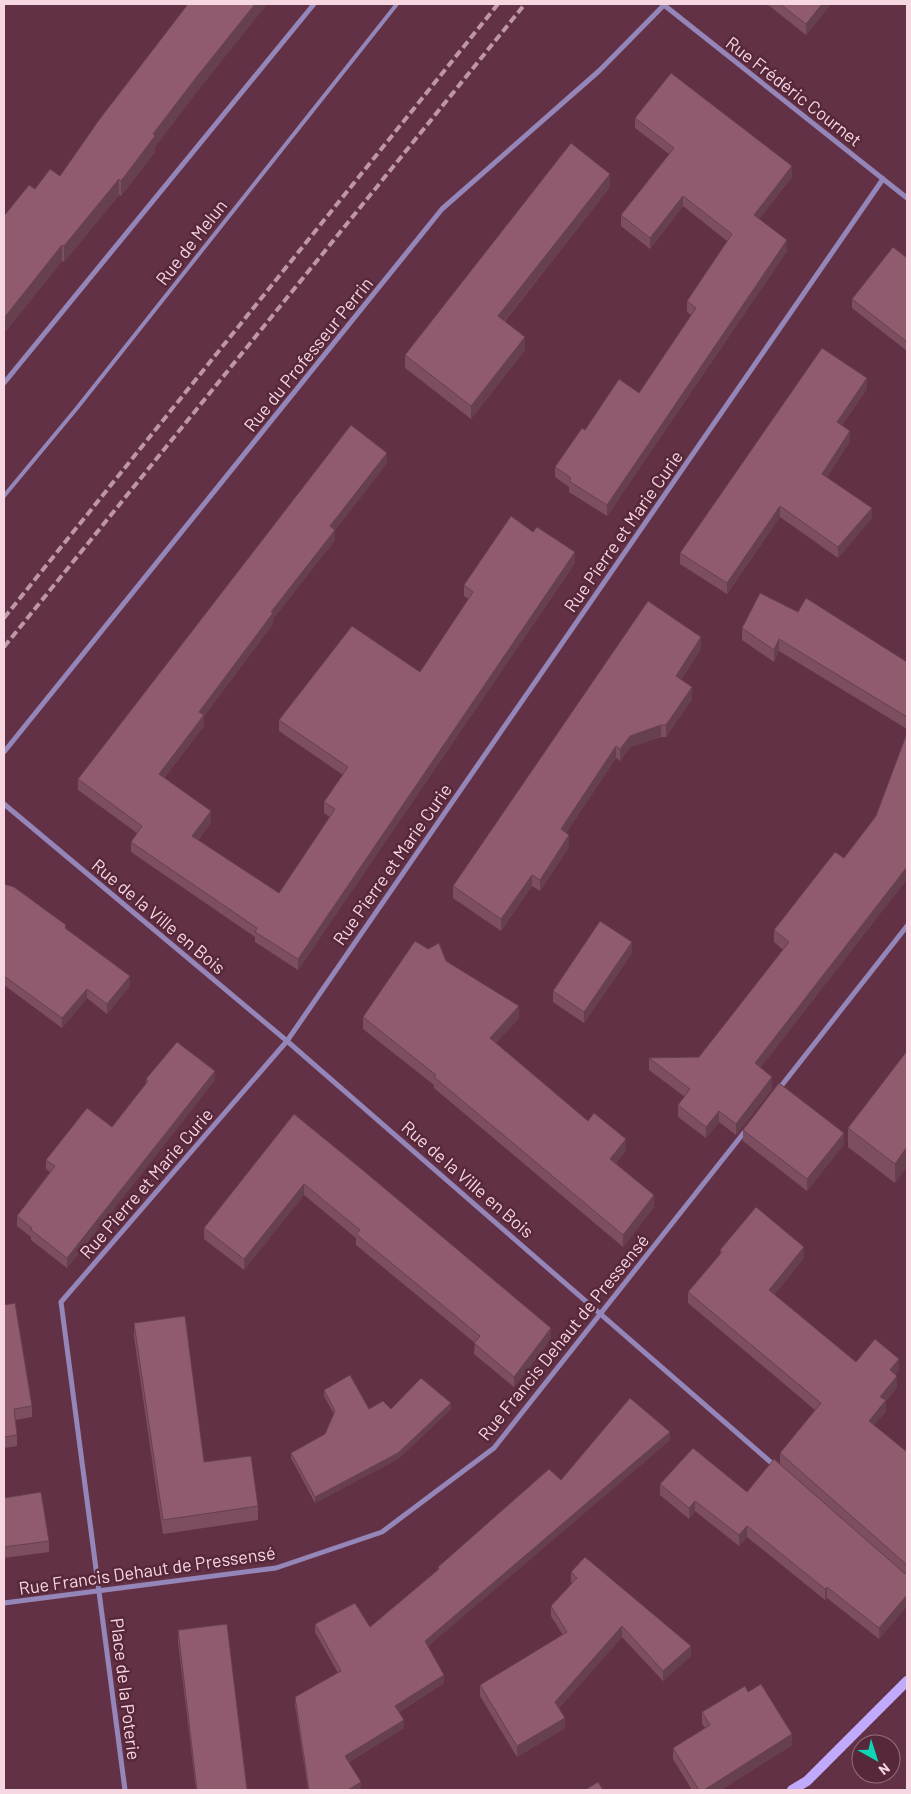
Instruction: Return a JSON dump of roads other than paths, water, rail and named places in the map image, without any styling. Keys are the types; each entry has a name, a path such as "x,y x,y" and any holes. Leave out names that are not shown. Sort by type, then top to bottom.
{"main road":[{"path":"792,1790 807,1780 907,1682"}],"street":[{"path":"4,383 314,4"},
{"name":"Rue Frédéric Cournet","path":"664,5 907,198"},
{"name":"Rue du Professeur Perrin","path":"4,752 442,210 599,71 664,5"},
{"name":"Rue Pierre et Marie Curie","path":"99,1591 61,1302 287,1041 883,179"},
{"name":"Rue de la Ville en Bois","path":"4,804 287,1041 781,1470"},
{"path":"773,1096 907,926"},
{"name":"Rue Francis Dehaut de Pressensé","path":"4,1604 276,1568 382,1532 494,1448 748,1127"},
{"name":"Place de la Poterie","path":"99,1591 125,1790"}],"lane":[{"name":"Rue de Melun","path":"4,496 78,408 397,4"}],"railway":[{"path":"4,618 498,4"},
{"path":"4,647 525,4"}]}
